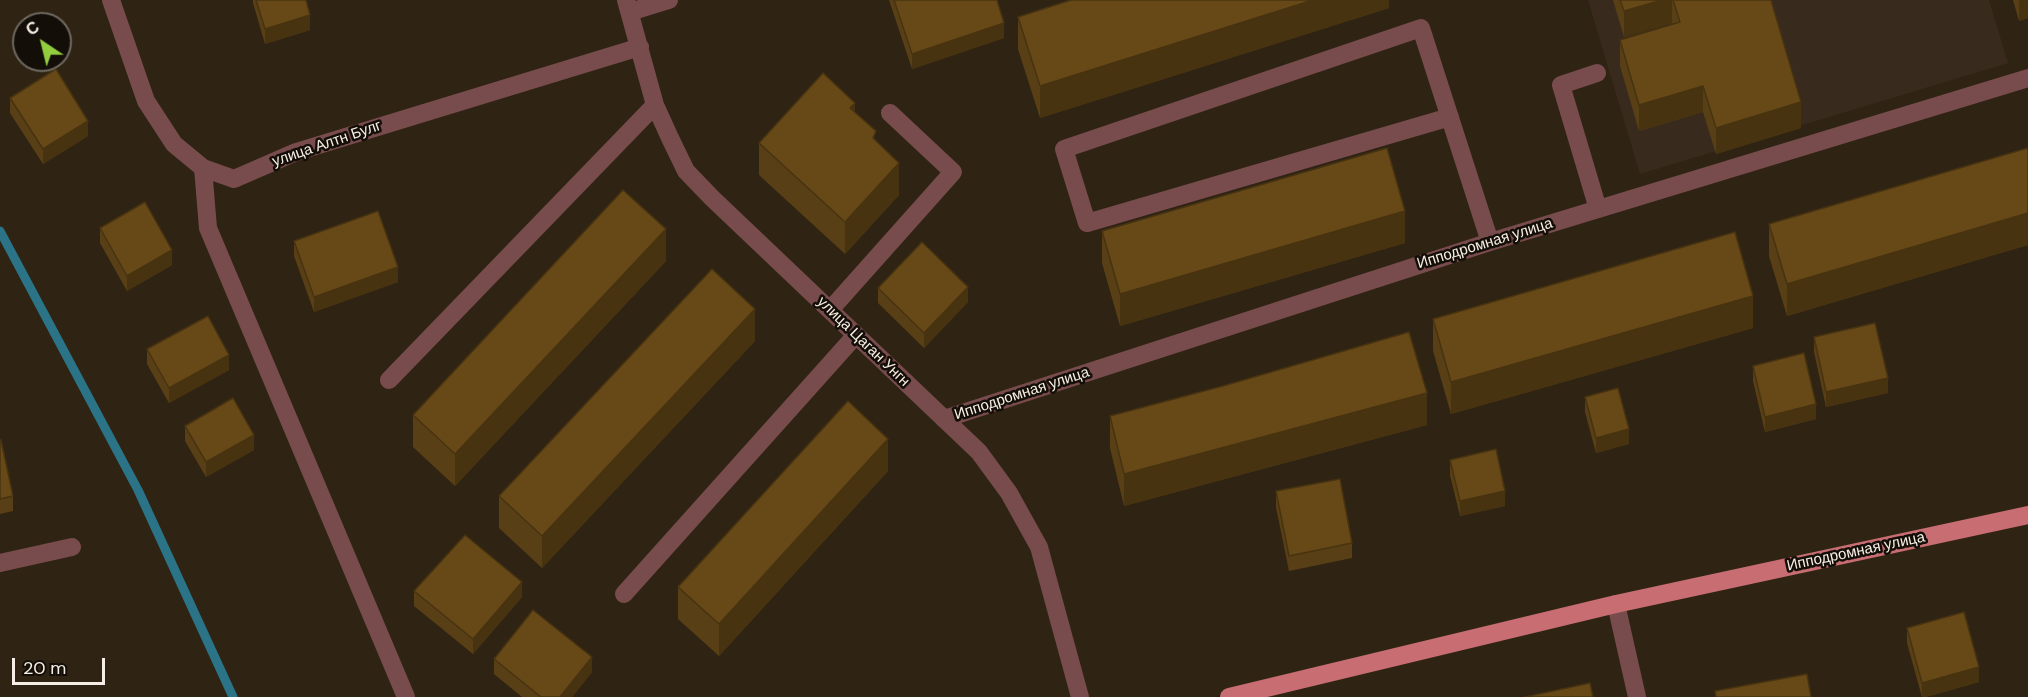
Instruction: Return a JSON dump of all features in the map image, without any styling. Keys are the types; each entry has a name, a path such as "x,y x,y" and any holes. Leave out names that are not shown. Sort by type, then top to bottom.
{"main road":[{"name":"Ипподромная улица","path":"1229,697 1616,604 2028,515"}],"street":[{"name":"улица Алтн Булг","path":"111,0 146,101 174,144 203,168 234,178 296,152 640,47"},
{"path":"628,6 669,0"},
{"name":"улица Цаган Унгн","path":"628,6 656,105 687,171 712,198 979,452 1009,493 1039,547 1080,697"},
{"path":"1450,117 1087,223 1064,148 1421,28 1450,117 1490,242"},
{"path":"1597,73 1561,85 1598,209"},
{"name":"Ипподромная улица","path":"944,419 1490,242 2028,78"},
{"path":"389,380 656,105"},
{"path":"830,310 953,172 890,113"},
{"path":"203,168 208,228 406,697"},
{"path":"624,594 856,335"},
{"path":"0,563 72,547"},
{"path":"1616,604 1637,697"}],"shaded area":[{"path":"1588,0 1989,0 2008,63 1640,174"}],"building":[{"path":"256,0 306,0 310,15 265,29"},
{"path":"894,0 997,0 1004,23 912,54"},
{"path":"1071,0 1313,0 1040,86 1018,17"},
{"path":"1620,0 1662,0 1624,11"},
{"path":"1673,0 1771,0 1801,102 1716,128 1703,86 1639,105 1620,40 1680,22"},
{"path":"51,72 58,72 88,121 43,149 10,98"},
{"path":"823,73 855,103 850,108 876,131 873,138 899,163 845,222 759,143"},
{"path":"1387,148 1405,211 1120,294 1102,231"},
{"path":"2028,148 2028,213 1787,284 1769,224"},
{"path":"623,190 666,229 455,454 413,415"},
{"path":"145,202 172,250 127,276 100,228"},
{"path":"378,211 398,267 314,297 294,241"},
{"path":"1735,232 1753,296 1451,382 1433,319"},
{"path":"922,242 968,287 924,333 878,288"},
{"path":"712,269 755,309 542,536 499,496"},
{"path":"208,316 229,355 169,388 147,349"},
{"path":"1875,323 1888,378 1826,392 1814,337"},
{"path":"1409,332 1427,393 1124,474 1110,416"},
{"path":"1804,353 1816,404 1765,417 1753,366"},
{"path":"1618,388 1629,429 1596,438 1585,397"},
{"path":"233,398 254,435 206,462 185,426"},
{"path":"848,401 888,439 719,624 678,587"},
{"path":"0,440 13,496 0,499"},
{"path":"1496,449 1505,491 1460,501 1450,460"},
{"path":"1340,479 1352,543 1289,556 1276,491"},
{"path":"465,535 522,582 473,639 414,591"},
{"path":"533,610 592,657 560,697 541,697 494,659"},
{"path":"1964,612 1979,667 1922,683 1907,628"},
{"path":"1807,674 1811,697 1716,697 1715,691"},
{"path":"1590,683 1593,697 1525,697"}],"waterway":[{"path":"0,231 138,490 233,697"}]}
